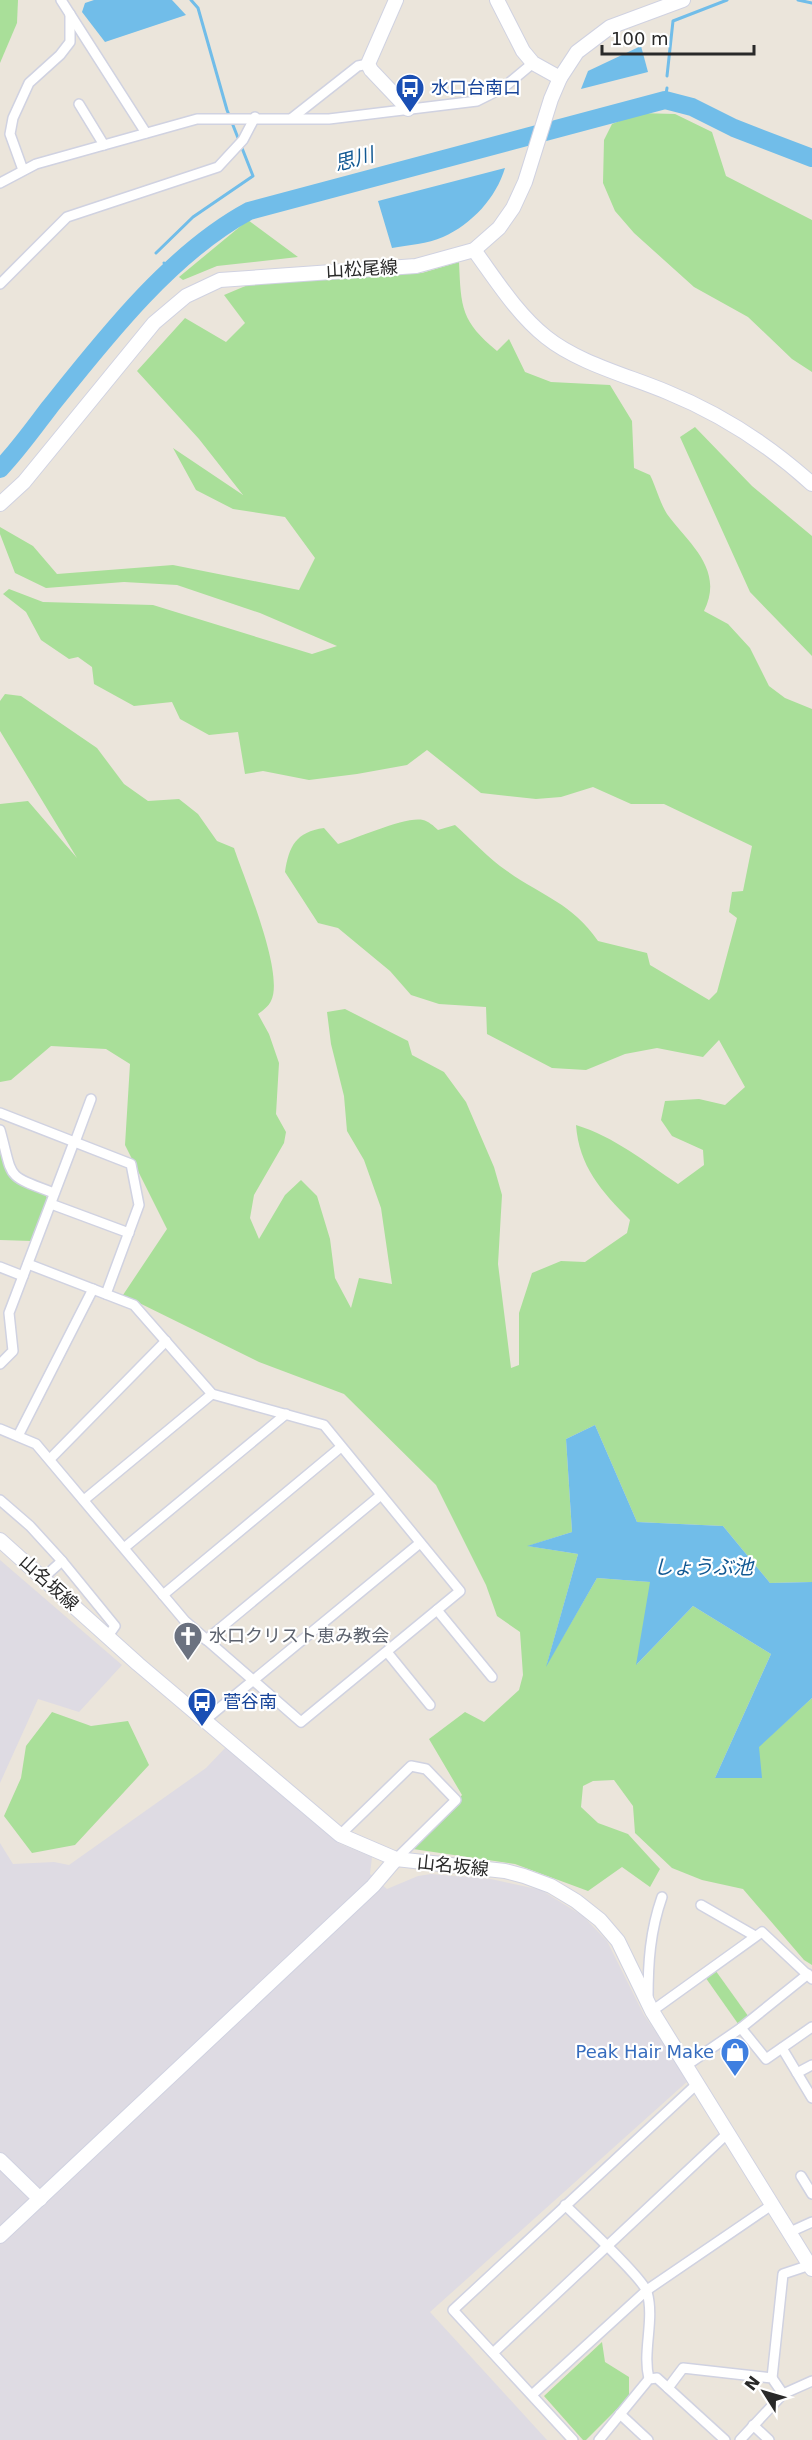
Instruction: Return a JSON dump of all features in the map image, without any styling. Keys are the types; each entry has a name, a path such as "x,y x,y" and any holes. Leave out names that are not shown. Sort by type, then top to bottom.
{"main road":[{"path":"396,0 368,64 408,110"},
{"path":"497,0 523,51 533,63 560,78"},
{"name":"山松尾線","path":"0,504 24,482 154,323 186,296 220,280 416,266 474,250 499,228 513,208 560,78 577,52 610,27 683,0"},
{"path":"474,250 519,310 547,338 578,356 716,414 763,444 812,484"},
{"name":"山名坂線","path":"0,1540 340,1835 396,1859 505,1871 551,1886 576,1900 600,1920 618,1941 650,2008 687,2064 811,2267"},
{"path":"0,2236 382,1878 396,1859"},
{"path":"0,2160 40,2199"}],"street":[{"path":"64,1 146,133"},
{"path":"23,170 10,134 13,118 28,83 60,56 70,42 70,14"},
{"path":"0,183 23,170 197,119 223,117 328,118 477,101 503,88 533,63"},
{"path":"292,118 357,66 368,64"},
{"path":"79,104 104,145"},
{"path":"0,284 67,217 188,175 205,173 218,167 239,144 255,117"},
{"path":"0,1364 13,1351 9,1313 91,1099"},
{"path":"0,1113 131,1164 139,1205 106,1294"},
{"path":"0,1130 8,1166 16,1179 54,1193"},
{"path":"51,1204 129,1233"},
{"path":"0,1429 36,1444 185,1621 301,1722 460,1591 324,1425 212,1394 134,1305 28,1264"},
{"path":"0,1267 23,1276"},
{"path":"18,1436 93,1289"},
{"path":"0,1321 9,1313"},
{"path":"50,1459 166,1341"},
{"path":"84,1500 212,1394"},
{"path":"123,1548 285,1414"},
{"path":"163,1595 341,1447"},
{"path":"206,1640 381,1495"},
{"path":"0,1500 30,1526 62,1561 115,1626 108,1635"},
{"path":"205,1720 420,1543"},
{"path":"43,1578 62,1561"},
{"path":"437,1610 492,1677"},
{"path":"387,1652 430,1705"},
{"path":"340,1835 411,1766 426,1769 456,1800 396,1859"},
{"path":"650,2008 648,1956 655,1917 662,1897"},
{"path":"701,1905 755,1936"},
{"path":"650,2008 762,1932 810,1976 741,2028 687,2064"},
{"path":"741,2028 766,2059 812,2027"},
{"path":"782,2048 812,2098"},
{"path":"797,2073 812,2065"},
{"path":"573,2440 533,2394 453,2310 698,2083"},
{"path":"493,2353 729,2132"},
{"path":"801,2176 812,2194"},
{"path":"565,2205 647,2290 649,2321 646,2365 649,2379"},
{"path":"533,2394 647,2290 773,2205"},
{"path":"790,2232 812,2222"},
{"path":"783,2394 772,2378 783,2274 811,2267"},
{"path":"668,2388 683,2368 772,2378"},
{"path":"599,2440 649,2379 657,2378 725,2440"},
{"path":"740,2440 783,2394 812,2381"},
{"path":"620,2414 648,2440"},
{"path":"753,2425 769,2440"}],"shaded area":[{"path":"0,1560 122,1665 79,1712 38,1699 0,1783"},
{"path":"226,1747 340,1844 372,1857 370,1874 387,1889 418,1876 431,1874 491,1879 541,1890 583,1916 607,1941 644,2015 689,2080 430,2312 547,2440 0,2440 0,1843 13,1864 54,1862 69,1865 206,1768"}],"green space":[{"path":"0,0 18,0 17,23 0,63"},
{"path":"639,113 675,114 712,132 726,176 812,220 812,372 792,359 748,317 694,287 634,233 615,211 603,183 604,140 612,124"},
{"path":"248,220 298,257 217,266 183,280 179,277"},
{"path":"459,262 465,312 476,331 497,351 509,339 525,372 551,382 610,385 632,421 634,468 650,475 667,514 693,546 707,569 710,582 709,596 704,611 728,624 750,648 769,686 785,698 812,709 812,1582 770,1583 723,1526 637,1522 595,1425 566,1439 572,1532 528,1546 578,1554 547,1664 597,1578 651,1582 637,1664 693,1606 771,1654 715,1778 758,1747 812,1698 812,1965 804,1960 743,1889 702,1880 672,1868 635,1833 633,1806 614,1780 593,1781 583,1786 581,1807 598,1823 628,1834 660,1869 650,1887 622,1867 588,1891 515,1864 413,1849 462,1795 429,1739 465,1712 484,1722 519,1690 523,1675 520,1632 497,1616 486,1585 436,1485 344,1394 259,1362 123,1295 167,1229 125,1145 130,1064 106,1049 51,1046 11,1080 0,1082 0,804 28,801 77,858 0,731 0,701 5,694 21,696 97,748 124,784 148,801 179,799 198,814 217,841 234,848 262,926 273,970 274,988 271,1001 258,1014 269,1034 279,1063 276,1114 286,1132 284,1143 254,1195 250,1218 259,1239 285,1195 301,1180 317,1196 330,1239 335,1278 351,1308 359,1278 392,1284 381,1208 364,1160 347,1131 344,1096 331,1044 327,1012 345,1009 408,1041 412,1055 444,1072 466,1102 494,1167 502,1195 498,1264 511,1368 519,1365 519,1313 532,1273 561,1261 585,1262 627,1233 630,1220 593,1177 582,1153 576,1125 617,1143 678,1184 704,1165 703,1150 672,1136 661,1120 665,1101 699,1099 725,1105 745,1087 719,1040 703,1057 657,1048 625,1054 586,1070 552,1068 487,1034 486,1007 439,1004 411,995 390,971 338,928 318,923 285,872 289,855 296,842 300,837 314,830 324,828 338,844 405,821 423,820 438,830 455,825 500,866 567,909 588,928 598,941 647,953 650,965 709,1000 717,992 737,918 729,912 732,892 743,891 752,846 664,804 631,804 593,787 561,797 536,799 481,793 427,750 407,765 357,774 309,780 263,771 245,774 238,732 209,735 180,719 172,702 134,706 94,684 92,667 78,657 69,659 41,640 26,612 3,594 9,589 43,602 153,605 312,654 337,646 260,613 177,585 124,582 46,588 15,573 0,534 0,527 33,546 57,574 173,565 299,590 315,558 285,517 233,509 196,490 173,448 243,495 199,439 137,371 185,318 226,342 245,323 224,295 255,282 422,273"},
{"path":"695,427 752,486 812,536 812,656 750,592 680,437"},
{"path":"0,1140 5,1165 10,1176 41,1192 48,1199 32,1241 0,1240"},
{"path":"52,1712 91,1726 128,1721 149,1765 75,1845 32,1853 4,1816 21,1778 26,1746"},
{"path":"713,1967 751,2020 741,2028 703,1974"},
{"path":"602,2342 605,2362 629,2377 629,2397 586,2440 583,2440 544,2396"}],"water":[{"path":"94,0 172,0 186,15 105,42 82,12 85,3"},
{"path":"641,46 648,72 581,89 588,71"},
{"path":"505,168 489,200 464,225 437,239 392,248 378,201"},
{"name":"しょうぶ池","path":"595,1425 637,1522 723,1526 770,1583 812,1582 812,1698 759,1747 762,1778 715,1778 771,1654 693,1606 636,1665 650,1582 597,1578 546,1667 578,1554 527,1546 572,1532 566,1439"}],"waterway":[{"path":"156,253 193,217 253,176 227,110 198,8 191,0"},
{"path":"667,76 673,21 727,0"},
{"path":"798,0 812,3"},
{"path":"665,100 667,88"},
{"name":"思川","path":"0,469 92,354 140,299 193,250 220,229 249,211 665,100 692,107 734,128 812,158"},
{"path":"164,263 171,271"}],"place":[{"name":"水口台南口","path":"410,114"},
{"name":"水口クリスト恵み教会","path":"188,1662"},
{"name":"菅谷南","path":"202,1728"},
{"name":"Peak Hair Make","path":"735,2078"}]}
